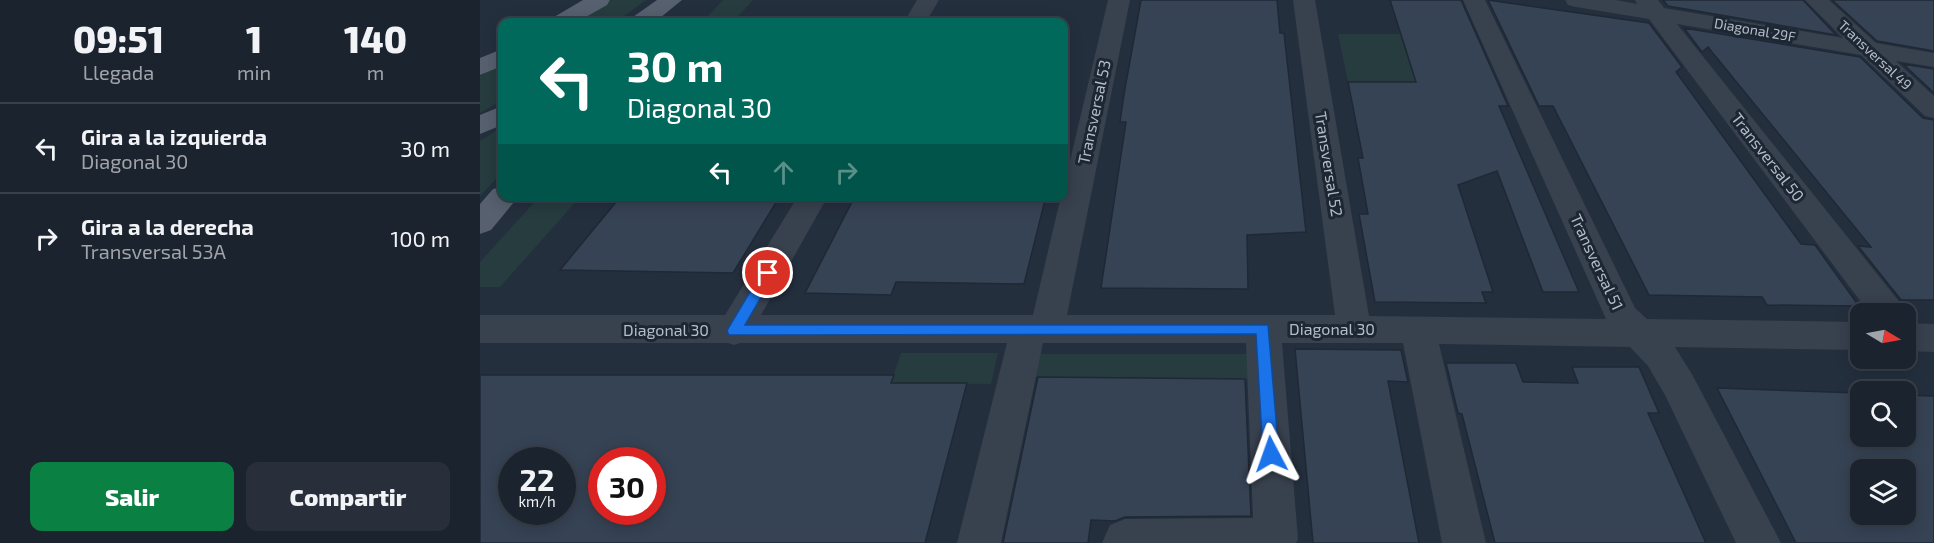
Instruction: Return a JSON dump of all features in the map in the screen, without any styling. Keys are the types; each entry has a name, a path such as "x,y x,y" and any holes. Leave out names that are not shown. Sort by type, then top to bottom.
{"main road":[{"path":"569,18 599,0"},
{"path":"646,18 671,0"},
{"path":"662,18 678,0"},
{"path":"480,68 498,58"},
{"path":"480,126 498,116"},
{"path":"480,224 500,201"}],"street":[{"path":"917,18 928,0"},
{"name":"Transversal 53","path":"979,543 1037,329 1119,0"},
{"name":"Transversal 52","path":"1304,0 1354,329"},
{"name":"Transversal 51","path":"1474,0 1622,316 1661,356 1680,387 1759,543"},
{"name":"Diagonal 29F","path":"1576,0 1651,7 1934,60"},
{"name":"Transversal 49","path":"1816,0 1934,110"},
{"name":"Transversal 50","path":"1651,7 1885,303"},
{"path":"734,331 810,201"},
{"name":"Diagonal 30","path":"480,329 734,331 1418,329 1850,336"},
{"path":"1124,543 1125,540 1276,539 1263,329"},
{"path":"1418,329 1464,543"}],"green space":[{"path":"611,0 646,0 621,18 580,18"},
{"path":"723,0 753,0 737,18 706,18"},
{"path":"1338,34 1401,34 1417,82 1348,82"},
{"path":"498,65 498,102 480,113 480,76"},
{"path":"498,130 498,177 480,196 480,141"},
{"path":"535,201 576,201 500,287 480,287 480,262"},
{"path":"901,353 998,353 991,384 891,383"},
{"path":"1037,354 1248,354 1250,379 1033,377"}],"building":[{"path":"1141,0 1277,0 1280,33 1284,33 1306,232 1247,235 1248,289 1101,288 1126,122 1120,122"},
{"path":"1390,0 1461,0 1508,106 1499,106 1579,292 1543,292 1497,171 1458,185 1493,292 1482,292 1486,303 1375,302 1359,214 1368,214 1358,158 1363,158 1348,82 1416,82"},
{"path":"1488,0 1649,23 1682,67 1676,72 1801,244 1815,245 1857,303 1850,303 1850,306 1767,305 1762,297 1649,295 1553,106 1539,106"},
{"path":"1663,0 1803,0 1836,35 1668,6"},
{"path":"1832,0 1934,0 1934,51 1877,41"},
{"path":"1684,28 1860,57 1923,118 1934,120 1934,300 1901,300 1858,246 1871,247 1708,47 1702,52"},
{"path":"1903,64 1934,69 1934,93"},
{"path":"617,201 777,201 733,273 560,270"},
{"path":"852,201 1045,201 1024,284 896,282 891,295 805,293"},
{"path":"1295,349 1401,350 1408,382 1388,381 1419,543 1313,543"},
{"path":"1446,363 1516,363 1523,382 1578,383 1572,367 1639,367 1659,413 1648,413 1706,543 1495,543 1462,414 1458,413"},
{"path":"480,375 894,375 891,383 967,383 925,543 480,543"},
{"path":"1038,377 1245,379 1251,516 1125,517 1115,521 1091,520 1088,543 1003,543"},
{"path":"1717,388 1850,393 1850,447 1916,447 1916,395 1934,396 1934,543 1796,543"}],"route":[{"path":"768,273 734,331 1028,328 1263,329 1271,454"}]}
